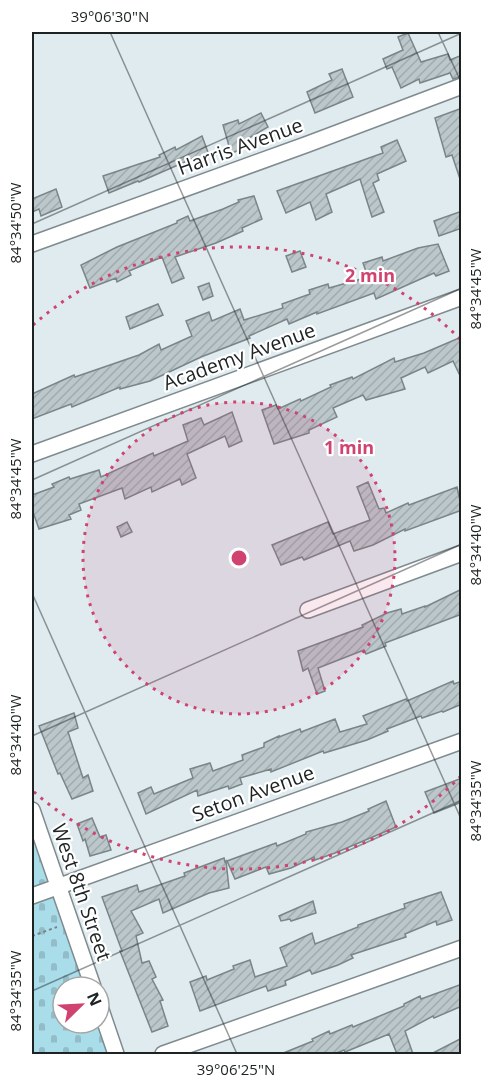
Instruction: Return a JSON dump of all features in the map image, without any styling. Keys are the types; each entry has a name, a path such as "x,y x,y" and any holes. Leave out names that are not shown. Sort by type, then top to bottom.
{"street":[{"name":"Harris Avenue","path":"32,244 462,86"},
{"name":"Academy Avenue","path":"32,454 462,297"},
{"path":"308,610 462,553"},
{"name":"Seton Avenue","path":"32,896 462,741"},
{"name":"West 8th Street","path":"32,810 89,975"},
{"path":"163,1054 462,948"},
{"path":"110,1035 116,1054"}],"path":[{"path":"32,936 71,922"}],"green space":[{"path":"32,810 89,975 51,975 51,1035 106,1035 116,1054 32,1054"}],"building":[{"path":"408,33 421,62 448,54 450,60 462,55 462,76 453,79 450,73 420,83 419,79 401,88 392,67 387,69 383,59 403,50 398,37"},
{"path":"342,69 353,97 315,113 307,92 332,80 329,74"},
{"path":"462,108 462,178 460,179 452,155 446,157 435,118"},
{"path":"261,113 268,127 244,141 247,148 231,153 223,125 238,120 239,124"},
{"path":"202,136 209,155 195,160 194,158 109,193 103,176 160,157 159,155 175,147 176,150"},
{"path":"397,140 406,161 377,174 379,180 373,183 384,212 372,217 360,179 326,194 332,212 316,220 310,202 286,213 277,191 383,153 381,147"},
{"path":"56,189 62,207 41,216 39,209 32,212 32,199"},
{"path":"254,196 262,219 242,228 243,231 216,243 175,257 184,278 172,283 162,257 129,271 131,275 117,282 116,278 90,288 81,265 188,216 190,221 239,202 238,200"},
{"path":"462,211 462,228 439,236 434,221"},
{"path":"438,244 449,271 436,276 434,273 376,299 374,293 289,324 287,319 249,336 250,338 201,357 150,381 120,389 120,387 72,407 71,404 32,419 32,394 74,375 75,377 139,355 159,344 161,350 192,336 186,321 209,312 212,321 240,309 244,320 283,308 282,304 310,294 309,290 328,284 329,288 368,277 363,263 382,257 383,261 418,248"},
{"path":"300,251 306,267 292,272 286,256"},
{"path":"209,283 213,296 203,300 198,287"},
{"path":"158,304 163,315 130,329 126,317"},
{"path":"459,338 462,347 462,380 453,361 428,373 425,367 401,378 405,389 366,400 363,395 333,408 337,417 309,430 309,433 274,444 262,410 276,405 278,409 300,399 301,401 331,387 330,385 352,377 353,379 394,358 395,362"},
{"path":"232,412 242,441 229,447 225,436 187,454 196,478 182,485 180,479 152,492 151,487 125,499 122,488 79,504 81,510 69,515 71,519 39,529 32,509 32,495 54,487 52,484 69,477 70,479 99,470 101,477 153,453 154,456 188,441 183,425 201,418 204,425"},
{"path":"368,482 379,509 384,508 386,513 408,503 409,505 457,487 462,510 405,531 405,529 373,545 354,551 350,541 304,560 302,557 281,565 272,545 328,522 333,534 370,520 357,487"},
{"path":"127,522 132,532 121,537 117,527"},
{"path":"462,589 462,614 385,643 386,646 366,654 364,650 318,668 325,691 317,694 308,668 303,671 298,651 363,627 362,625 387,613 401,609 402,614 425,607"},
{"path":"453,681 454,684 462,681 462,704 443,712 422,718 421,716 387,729 388,731 367,740 324,753 323,751 271,772 271,769 240,778 242,784 229,789 228,786 198,796 197,790 146,814 138,793 151,787 154,794 193,778 190,769 210,763 213,771 243,760 242,755 264,747 264,743 279,736 300,729 301,732 335,719 340,732 367,724 363,716 406,699 407,701"},
{"path":"74,713 78,728 68,732 83,778 88,775 93,791 72,799 60,773 58,774 39,726"},
{"path":"462,778 462,802 434,813 425,792"},
{"path":"386,801 396,827 335,853 315,860 314,857 291,868 269,874 266,867 235,879 227,861 276,843 277,846 306,834 306,832 342,822"},
{"path":"92,818 100,837 106,835 111,850 90,856 77,824"},
{"path":"224,858 229,888 209,893 163,913 159,899 131,911 143,933 136,936 142,963 149,961 156,977 152,979 163,1000 160,1001 168,1026 152,1032 120,951 122,951 102,897 137,885 139,892 185,876 184,873"},
{"path":"441,892 452,920 437,925 436,921 405,934 406,937 351,955 353,958 338,965 312,974 310,970 285,981 286,985 268,991 266,986 200,1011 190,982 206,976 207,980 250,960 255,977 287,966 280,948 312,933 315,944 405,908 404,904"},
{"path":"313,901 316,913 291,921 290,919 281,921 279,916"},
{"path":"462,984 462,1006 434,1018 433,1016 405,1031 413,1054 397,1054 389,1034 345,1052 344,1050 334,1054 281,1054 313,1041 312,1039 329,1031 330,1034 352,1025 353,1027 404,1006 420,996 421,999"},
{"path":"462,1038 462,1054 431,1054"}]}
